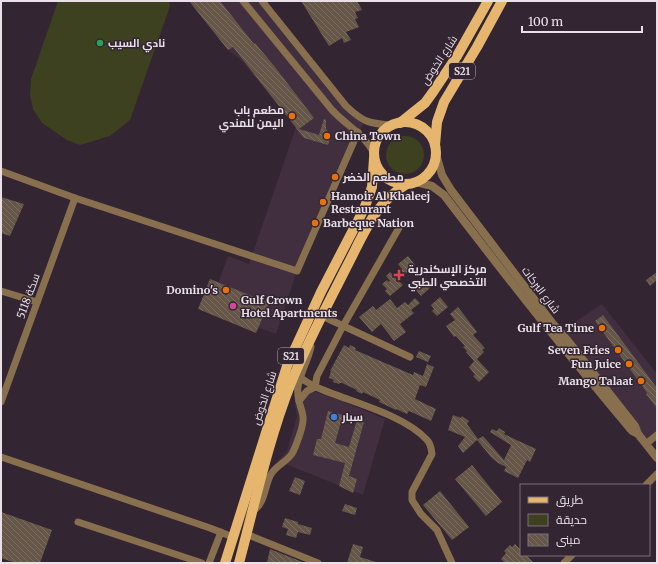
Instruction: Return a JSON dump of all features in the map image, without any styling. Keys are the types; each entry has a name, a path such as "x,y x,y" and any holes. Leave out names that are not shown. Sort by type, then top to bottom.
{"main road":[{"name":"شارع الخوض","path":"397,124 425,103 457,56 488,1"},
{"name":"S21","path":"412,183 424,177 430,171 434,163 437,122 444,102 477,47 502,1"},
{"path":"397,124 409,123 418,125 431,137 435,150"},
{"name":"S21","path":"374,156 375,144 379,136 385,129 397,124"},
{"name":"شارع الخوض","path":"225,563 287,366 321,292 364,209 372,187 374,156"},
{"path":"374,156 377,167 389,180 398,183 412,183"},
{"name":"شارع الخوض","path":"239,563 284,402 313,333 376,212 387,198 396,191 412,183"}],"street":[{"path":"243,1 338,118 358,132 368,143 374,156"},
{"path":"262,1 346,106 358,117 375,124 397,124"},
{"path":"1,170 76,198 297,271 358,132"},
{"name":"شارع البركات","path":"435,150 442,175 448,186 553,324 635,426 638,434 657,458"},
{"name":"شارع البركات","path":"412,183 432,186 444,195 513,286 632,431 638,434"},
{"name":"سكة 5118","path":"1,402 76,198"},
{"path":"315,387 317,376 343,326 400,226"},
{"path":"513,286 523,293 564,342 568,341"},
{"path":"1,291 37,302"},
{"path":"322,316 410,356"},
{"path":"253,511 262,501 273,471 293,452 303,420 298,390 300,378 311,350 313,333"},
{"path":"300,378 315,387 394,418 418,432 428,440 432,454 412,492 412,500 421,514 437,530 452,563"},
{"path":"299,401 307,391 315,387"},
{"path":"646,444 657,435"},
{"path":"1,457 233,537"},
{"path":"647,484 657,474"},
{"path":"78,522 202,563"},
{"path":"209,563 221,532"},
{"path":"246,534 318,563"}],"shaded area":[{"path":"189,1 262,1 346,106 366,121 358,132 297,271 276,334 209,309 228,256 249,264 296,127 241,60 228,50"},
{"path":"602,304 657,374 657,435 646,444 557,334"},
{"path":"296,389 316,392 385,419 363,495 278,461 287,451 297,416 295,406"}],"green space":[{"name":"نادي السيب","path":"58,1 169,1 170,6 130,120 110,136 80,145 67,140 42,123 33,109 30,95 31,79"},
{"path":"401,136 409,136 419,141 423,148 423,162 419,169 409,174 401,174 391,169 389,166 386,159 386,151 391,141 394,139"}],"building":[{"path":"189,1 220,1 254,44 255,43 275,67 314,118 299,129 319,135 324,119 326,120 326,129 331,135 328,145 304,138 233,47 228,50"},
{"path":"301,1 357,1 362,10 355,12 358,18 355,19 359,27 346,32 351,40 344,43 342,38 329,46"},
{"path":"1,197 24,204 10,236 1,233"},
{"path":"408,256 415,265 404,275 399,269 401,268 398,264"},
{"path":"390,272 403,285 390,296 385,291 387,289 382,284 387,280 389,282 390,281 386,276"},
{"path":"657,272 657,280 650,286 646,280"},
{"path":"424,277 432,286 421,296 416,290 418,289 414,285"},
{"name":"Gulf Crown Hotel Apartments","path":"210,279 269,303 256,333 198,309"},
{"path":"440,297 448,307 437,316 432,311 434,309 431,305"},
{"path":"415,298 420,303 411,310 414,313 400,324 406,332 394,341 381,324 372,332 359,317 373,306 376,310 390,299 397,308 405,302 408,305"},
{"path":"458,307 477,332 473,335 485,348 482,350 484,352 477,359 489,372 479,382 473,376 475,375 469,367 475,360 474,361 466,352 467,351 463,347 465,346 456,336 454,337 446,326 455,320 450,314"},
{"path":"603,315 657,388 657,408 595,321"},
{"path":"344,345 349,348 350,345 356,348 355,350 413,375 414,372 423,376 427,364 434,367 426,387 420,385 415,399 436,409 431,421 409,411 407,414 396,410 363,392 362,394 342,383 339,384 333,382 334,380 329,378 330,371"},
{"path":"419,351 431,356 428,362 416,357"},
{"path":"328,411 343,415 335,443 349,447 357,420 364,422 349,476 357,479 353,493 339,486 345,463 313,455 317,439 321,439"},
{"path":"453,415 461,418 462,416 469,421 467,424 478,439 483,436 504,460 511,445 490,432 492,429 497,431 499,428 505,432 504,434 536,449 530,462 527,460 518,478 504,471 506,467 491,457 477,440 463,453 458,446 465,437 448,430"},
{"path":"472,465 502,502 486,516 455,479"},
{"path":"295,477 305,481 300,495 289,491"},
{"path":"440,491 469,527 452,540 423,505"},
{"path":"345,504 357,508 355,515 342,511"},
{"path":"1,512 52,530 40,563 15,563 1,558"},
{"path":"285,518 312,528 310,535 298,532 296,538 286,535 288,529 282,527"},
{"path":"353,544 363,547 360,557 376,562 347,563"},
{"path":"515,544 520,549 520,556 527,556 534,563 505,563 501,559 506,553 504,551 510,545 512,547"},
{"path":"270,549 305,563 267,563"}],"place":[{"name":"نادي السيب","path":"100,43"},
{"name":"مطعم باب اليمن للمندي","path":"292,116"},
{"name":"China Town","path":"327,136"},
{"name":"مطعم الخضر","path":"335,177"},
{"name":"Hamoir Al Khaleej Restaurant","path":"323,202"},
{"name":"Barbeque Nation","path":"315,223"},
{"name":"مركز الإسكندرية التخصصي الطبي","path":"399,275"},
{"name":"Domino's","path":"226,290"},
{"name":"Gulf Crown Hotel Apartments","path":"233,306"},
{"name":"Gulf Tea Time","path":"602,328"},
{"name":"Seven Fries","path":"618,350"},
{"name":"Fun Juice","path":"629,364"},
{"name":"Mango Talaat","path":"641,381"},
{"name":"سبار","path":"334,417"}]}
